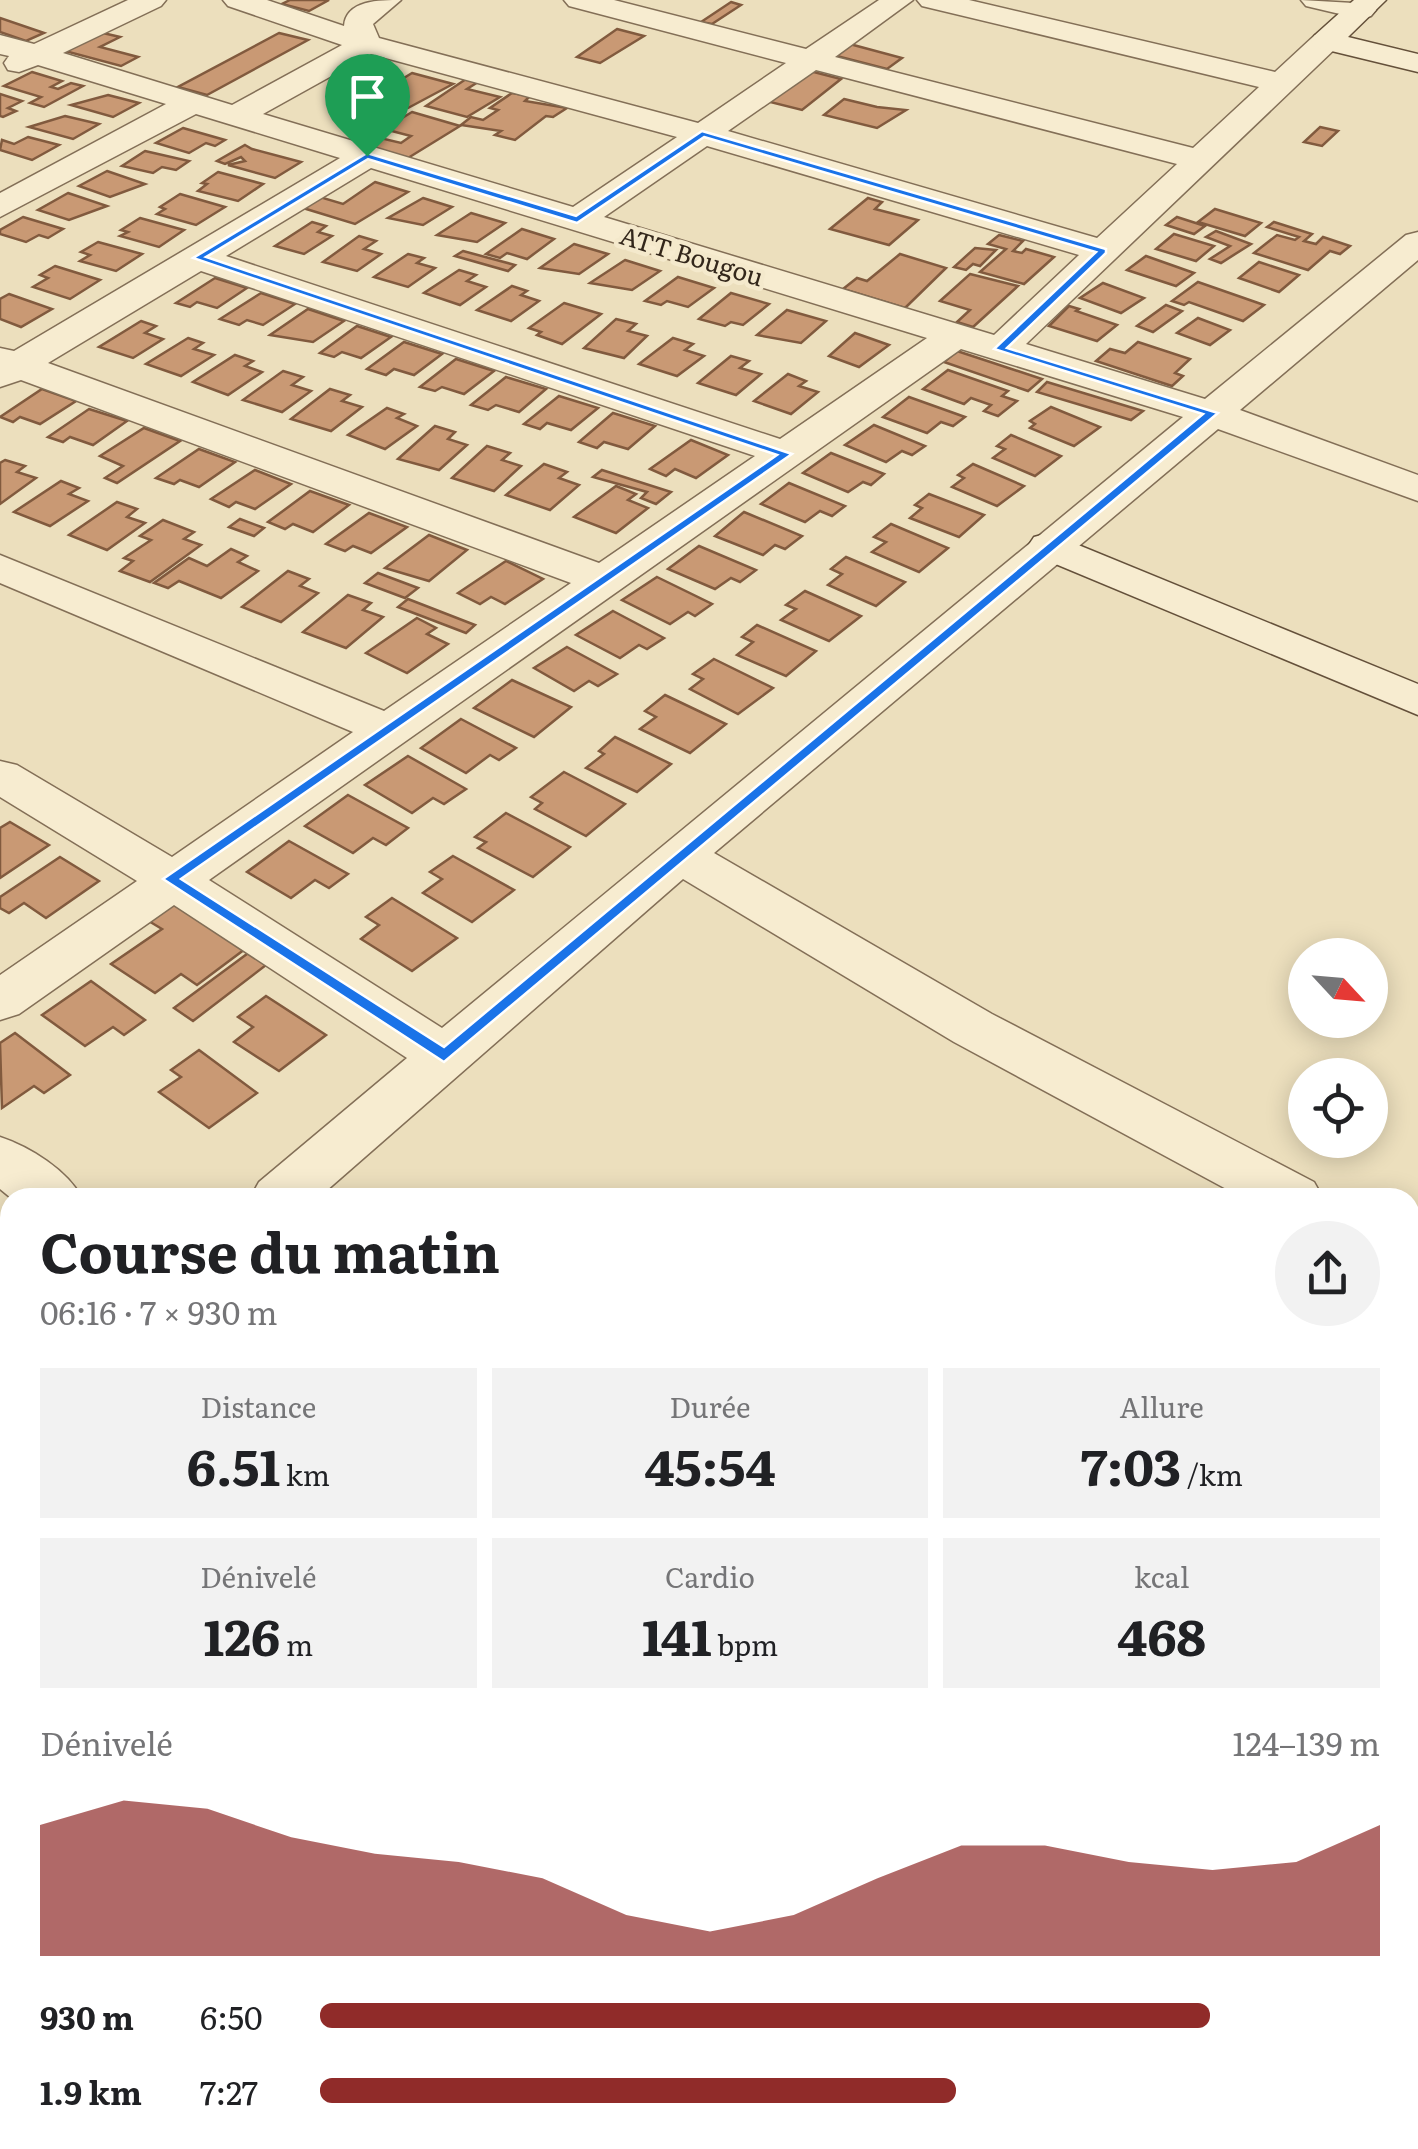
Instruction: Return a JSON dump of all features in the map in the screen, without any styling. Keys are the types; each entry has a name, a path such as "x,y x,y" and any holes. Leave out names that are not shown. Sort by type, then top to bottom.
{"street":[{"path":"0,72 151,0"},
{"path":"238,0 367,44 702,134 1103,251"},
{"path":"367,44 357,22 386,0"},
{"path":"578,0 1200,160"},
{"path":"577,220 898,0"},
{"path":"932,0 1282,83"},
{"path":"1316,0 1366,5"},
{"path":"1000,349 1366,5"},
{"path":"1326,42 1418,62"},
{"name":"ATT Bougou","path":"0,44 1212,413 1418,489"},
{"path":"235,116 367,44"},
{"path":"0,206 192,102"},
{"path":"6,367 367,156"},
{"path":"290,1188 680,854 1418,242"},
{"path":"198,258 786,454"},
{"path":"0,1001 170,879 956,336"},
{"path":"6,367 604,580"},
{"path":"1050,546 1418,700"},
{"path":"0,568 387,729"},
{"path":"0,776 170,879 444,1056"},
{"path":"680,854 972,1028 1275,1188"},
{"path":"0,1159 39,1188"}],"building":[{"path":"290,0 329,0 309,11 282,4"},
{"path":"731,2 741,5 712,24 701,22"},
{"path":"0,18 44,33 26,41 0,32"},
{"path":"617,29 644,36 600,63 577,57"},
{"path":"103,33 120,37 100,47 138,57 121,66 65,51"},
{"path":"279,33 308,40 207,95 178,87"},
{"path":"846,43 902,58 887,69 829,54"},
{"path":"806,70 841,79 802,110 766,101"},
{"path":"32,72 62,81 51,87 58,89 71,83 83,86 44,107 30,103 41,97 4,86"},
{"path":"412,73 453,84 408,108 373,97"},
{"path":"466,79 478,82 467,89 500,97 467,117 426,106"},
{"path":"512,93 530,96 525,101 567,108 553,117 546,116 515,140 495,135 501,131 461,125 471,117 483,120 498,110 490,108"},
{"path":"0,94 22,101 8,108 16,111 0,116"},
{"path":"108,95 139,103 113,117 71,105"},
{"path":"844,99 906,110 877,128 824,115"},
{"path":"412,112 460,126 408,158 359,144 372,136 401,143 411,136 384,129"},
{"path":"65,116 99,124 73,139 29,127"},
{"path":"1320,127 1338,131 1322,146 1304,142"},
{"path":"183,128 225,140 215,146 206,143 189,153 156,143"},
{"path":"28,137 59,145 32,160 0,150 2,140 14,144"},
{"path":"245,145 301,162 275,178 228,165 245,161 241,157 225,164 217,161"},
{"path":"145,151 189,161 176,170 162,167 153,173 122,166"},
{"path":"107,171 145,184 110,197 79,186"},
{"path":"218,172 263,184 238,201 198,191 207,184 202,183"},
{"path":"375,182 408,192 355,224 303,208 320,197 343,204"},
{"path":"68,193 107,206 69,220 38,210"},
{"path":"180,194 225,207 196,225 157,214 165,209 160,207"},
{"path":"423,198 452,207 423,225 388,218"},
{"path":"868,198 882,202 875,209 918,220 889,245 830,229"},
{"path":"1215,209 1261,223 1245,236 1198,222"},
{"path":"471,213 505,223 477,242 437,235"},
{"path":"23,217 63,229 48,238 39,235 26,242 0,234 0,230"},
{"path":"1177,217 1205,226 1194,234 1166,225"},
{"path":"140,218 184,230 159,247 120,236 128,232 121,230"},
{"path":"312,222 326,226 318,232 332,236 304,254 275,246"},
{"path":"1274,222 1312,234 1304,241 1316,244 1323,237 1350,246 1340,254 1330,251 1308,270 1254,253 1277,235 1295,240 1299,237 1267,227"},
{"path":"522,229 554,239 527,259 507,253 500,258 486,254"},
{"path":"1216,231 1251,244 1221,263 1210,259 1230,246 1206,237"},
{"path":"1174,234 1214,246 1196,261 1156,249"},
{"path":"999,235 1023,241 1013,251 1022,253 1026,249 1054,257 1024,284 980,272 1006,249 988,244"},
{"path":"359,236 376,241 364,249 381,254 357,271 323,262"},
{"path":"98,242 142,254 116,271 80,261 90,255 81,252"},
{"path":"574,244 608,254 579,274 540,268"},
{"path":"975,248 996,250 980,266 973,264 966,270 954,267"},
{"path":"463,251 515,265 508,271 455,256"},
{"path":"408,254 424,258 417,263 435,268 408,287 374,277"},
{"path":"900,254 946,268 905,308 843,289 857,278 867,281"},
{"path":"1146,256 1194,273 1176,286 1127,270"},
{"path":"625,260 660,271 632,290 590,283"},
{"path":"1259,262 1299,275 1279,292 1239,278"},
{"path":"55,266 100,280 70,299 33,287 48,278 40,275"},
{"path":"459,270 476,275 467,281 486,287 460,305 424,293"},
{"path":"970,274 1018,286 973,327 957,322 970,310 940,301"},
{"path":"678,277 714,288 688,307 667,301 661,305 645,301"},
{"path":"215,278 247,288 217,308 197,302 190,307 176,303"},
{"path":"1198,282 1264,305 1243,321 1189,302 1184,305 1172,301"},
{"path":"1103,283 1144,298 1121,313 1080,298"},
{"path":"512,286 527,291 521,295 539,301 511,321 477,310"},
{"path":"261,293 295,304 263,325 247,320 239,325 220,319"},
{"path":"731,293 769,304 743,325 731,322 725,326 699,319"},
{"path":"9,294 52,309 21,327 0,319 0,299"},
{"path":"564,303 601,314 562,344 529,328"},
{"path":"1166,305 1182,311 1153,332 1137,326"},
{"path":"1069,306 1117,325 1097,341 1049,326"},
{"path":"308,309 344,321 313,342 270,335"},
{"path":"787,310 826,321 801,343 757,335"},
{"path":"1198,318 1230,330 1210,345 1177,333"},
{"path":"616,319 636,324 628,331 647,336 624,358 584,348"},
{"path":"141,321 156,326 145,333 163,339 133,358 99,347"},
{"path":"357,326 391,337 361,358 342,352 334,357 320,353"},
{"path":"855,333 889,345 859,367 829,356"},
{"path":"188,338 203,343 194,349 214,355 181,376 146,364"},
{"path":"673,338 693,344 685,350 704,356 677,376 639,364"},
{"path":"404,342 442,354 414,375 394,369 386,375 367,369"},
{"path":"1138,342 1190,359 1175,373 1183,376 1172,386 1096,361 1110,349 1125,353"},
{"path":"957,351 1042,379 1028,391 944,362"},
{"path":"235,355 253,361 245,366 262,372 228,395 193,382"},
{"path":"731,356 749,361 740,368 761,374 736,395 698,383"},
{"path":"456,359 494,371 464,394 442,387 435,391 420,387"},
{"path":"948,370 1008,391 1002,396 1017,401 998,416 984,411 991,405 971,398 964,404 923,389"},
{"path":"283,371 303,377 292,385 311,391 282,412 243,400"},
{"path":"788,374 806,381 799,386 818,392 791,414 754,401"},
{"path":"506,377 546,389 519,412 496,405 488,410 471,405"},
{"path":"1047,382 1143,411 1131,420 1037,392"},
{"path":"42,389 76,401 40,424 20,417 13,422 0,417"},
{"path":"330,389 350,395 342,401 362,407 331,431 291,419"},
{"path":"559,396 598,408 571,430 547,423 540,429 524,424"},
{"path":"909,397 965,417 953,426 941,422 927,433 883,417"},
{"path":"1051,407 1100,427 1074,446 1030,428 1035,424 1030,421"},
{"path":"387,408 404,414 397,418 417,426 385,449 348,435"},
{"path":"89,409 127,421 93,445 70,437 63,442 48,437"},
{"path":"613,413 655,426 628,449 604,442 597,448 579,442"},
{"path":"874,425 925,446 912,455 902,451 886,462 845,445"},
{"path":"435,426 455,432 448,439 467,445 439,470 398,459"},
{"path":"144,428 180,441 117,483 105,478 123,466 100,456"},
{"path":"1011,435 1061,456 1035,476 993,458 1005,449 997,446"},
{"path":"691,440 728,455 696,478 675,469 666,476 650,469"},
{"path":"487,446 510,453 502,460 521,466 494,491 452,478"},
{"path":"199,449 235,462 199,487 156,478"},
{"path":"831,453 884,474 871,485 863,482 848,492 803,473"},
{"path":"5,460 25,466 17,472 36,478 0,504 0,463"},
{"path":"544,464 567,472 559,478 579,485 550,510 506,495"},
{"path":"973,464 1024,486 997,506 952,487 964,478 958,475"},
{"path":"255,470 291,484 255,509 236,502 229,507 211,499"},
{"path":"602,470 671,492 656,504 641,498 647,492 593,477"},
{"path":"61,481 79,488 69,494 88,501 50,526 14,512"},
{"path":"789,483 845,506 832,516 820,511 805,522 761,504"},
{"path":"616,486 636,494 628,500 648,508 616,533 574,517"},
{"path":"310,491 349,505 313,532 293,524 285,529 268,522"},
{"path":"929,494 984,515 959,537 910,518 922,508 915,505"},
{"path":"117,502 137,509 127,517 145,523 107,550 69,535"},
{"path":"744,512 802,536 785,549 775,545 763,555 715,536"},
{"path":"369,513 407,527 371,553 353,546 345,551 326,544"},
{"path":"240,519 264,528 254,536 229,527"},
{"path":"163,520 194,532 184,539 201,545 150,582 120,571 133,561 124,558 151,540 140,536"},
{"path":"891,524 948,548 919,572 872,552 886,542 874,537"},
{"path":"429,535 467,550 429,581 385,568"},
{"path":"699,546 756,570 740,582 731,578 715,589 668,569"},
{"path":"231,549 247,556 238,562 258,571 221,598 179,581 168,588 154,583 189,558 207,566"},
{"path":"846,557 905,582 876,606 828,585 842,574 831,569"},
{"path":"506,561 543,579 505,604 491,597 480,604 458,593"},
{"path":"288,571 309,579 300,586 318,593 281,622 242,607"},
{"path":"378,573 418,588 405,598 365,583"},
{"path":"657,577 712,604 695,616 688,612 670,624 622,600"},
{"path":"805,591 861,616 829,641 781,620 796,609 786,605"},
{"path":"348,595 371,603 363,610 383,617 346,648 303,632"},
{"path":"408,599 475,625 466,633 398,607"},
{"path":"613,611 664,638 647,649 639,645 620,658 576,635"},
{"path":"417,618 436,628 427,634 448,644 407,673 366,653"},
{"path":"757,625 816,651 786,676 737,655 753,642 742,637"},
{"path":"567,647 617,674 598,686 589,681 574,691 534,668"},
{"path":"714,659 773,688 738,714 690,689 703,679 693,674"},
{"path":"512,680 571,707 534,737 474,708"},
{"path":"665,695 726,724 690,753 640,729 656,717 645,711"},
{"path":"461,719 516,748 499,760 490,755 466,773 421,748"},
{"path":"615,737 671,764 637,792 586,768 604,754 599,751"},
{"path":"408,756 466,789 444,804 433,798 412,813 365,785"},
{"path":"564,772 625,804 586,836 535,809 542,803 531,797"},
{"path":"348,795 408,828 386,845 373,838 353,853 305,826"},
{"path":"506,813 570,847 533,877 478,848 486,842 475,837"},
{"path":"10,822 49,845 0,878 0,828"},
{"path":"289,841 348,874 329,888 315,880 291,898 247,872"},
{"path":"453,856 514,890 472,922 423,893 442,879 430,872"},
{"path":"60,857 99,881 46,918 24,903 9,913 0,908 0,897"},
{"path":"392,898 457,938 412,971 361,939 379,925 366,917"},
{"path":"171,903 245,949 197,985 181,974 155,993 111,964 162,929 147,920"},
{"path":"251,951 270,962 193,1021 174,1008"},
{"path":"91,981 145,1020 124,1035 113,1027 85,1046 42,1015"},
{"path":"266,996 326,1035 279,1071 234,1042 253,1027 238,1017"},
{"path":"15,1033 70,1075 44,1093 34,1086 2,1108 0,1043"},
{"path":"199,1050 257,1093 209,1128 159,1092 181,1077 171,1070"}],"route":[{"path":"702,134 1103,251 1000,349 1212,413 680,854 444,1056 170,879 786,454 198,258 367,156 577,220 702,134"}]}
